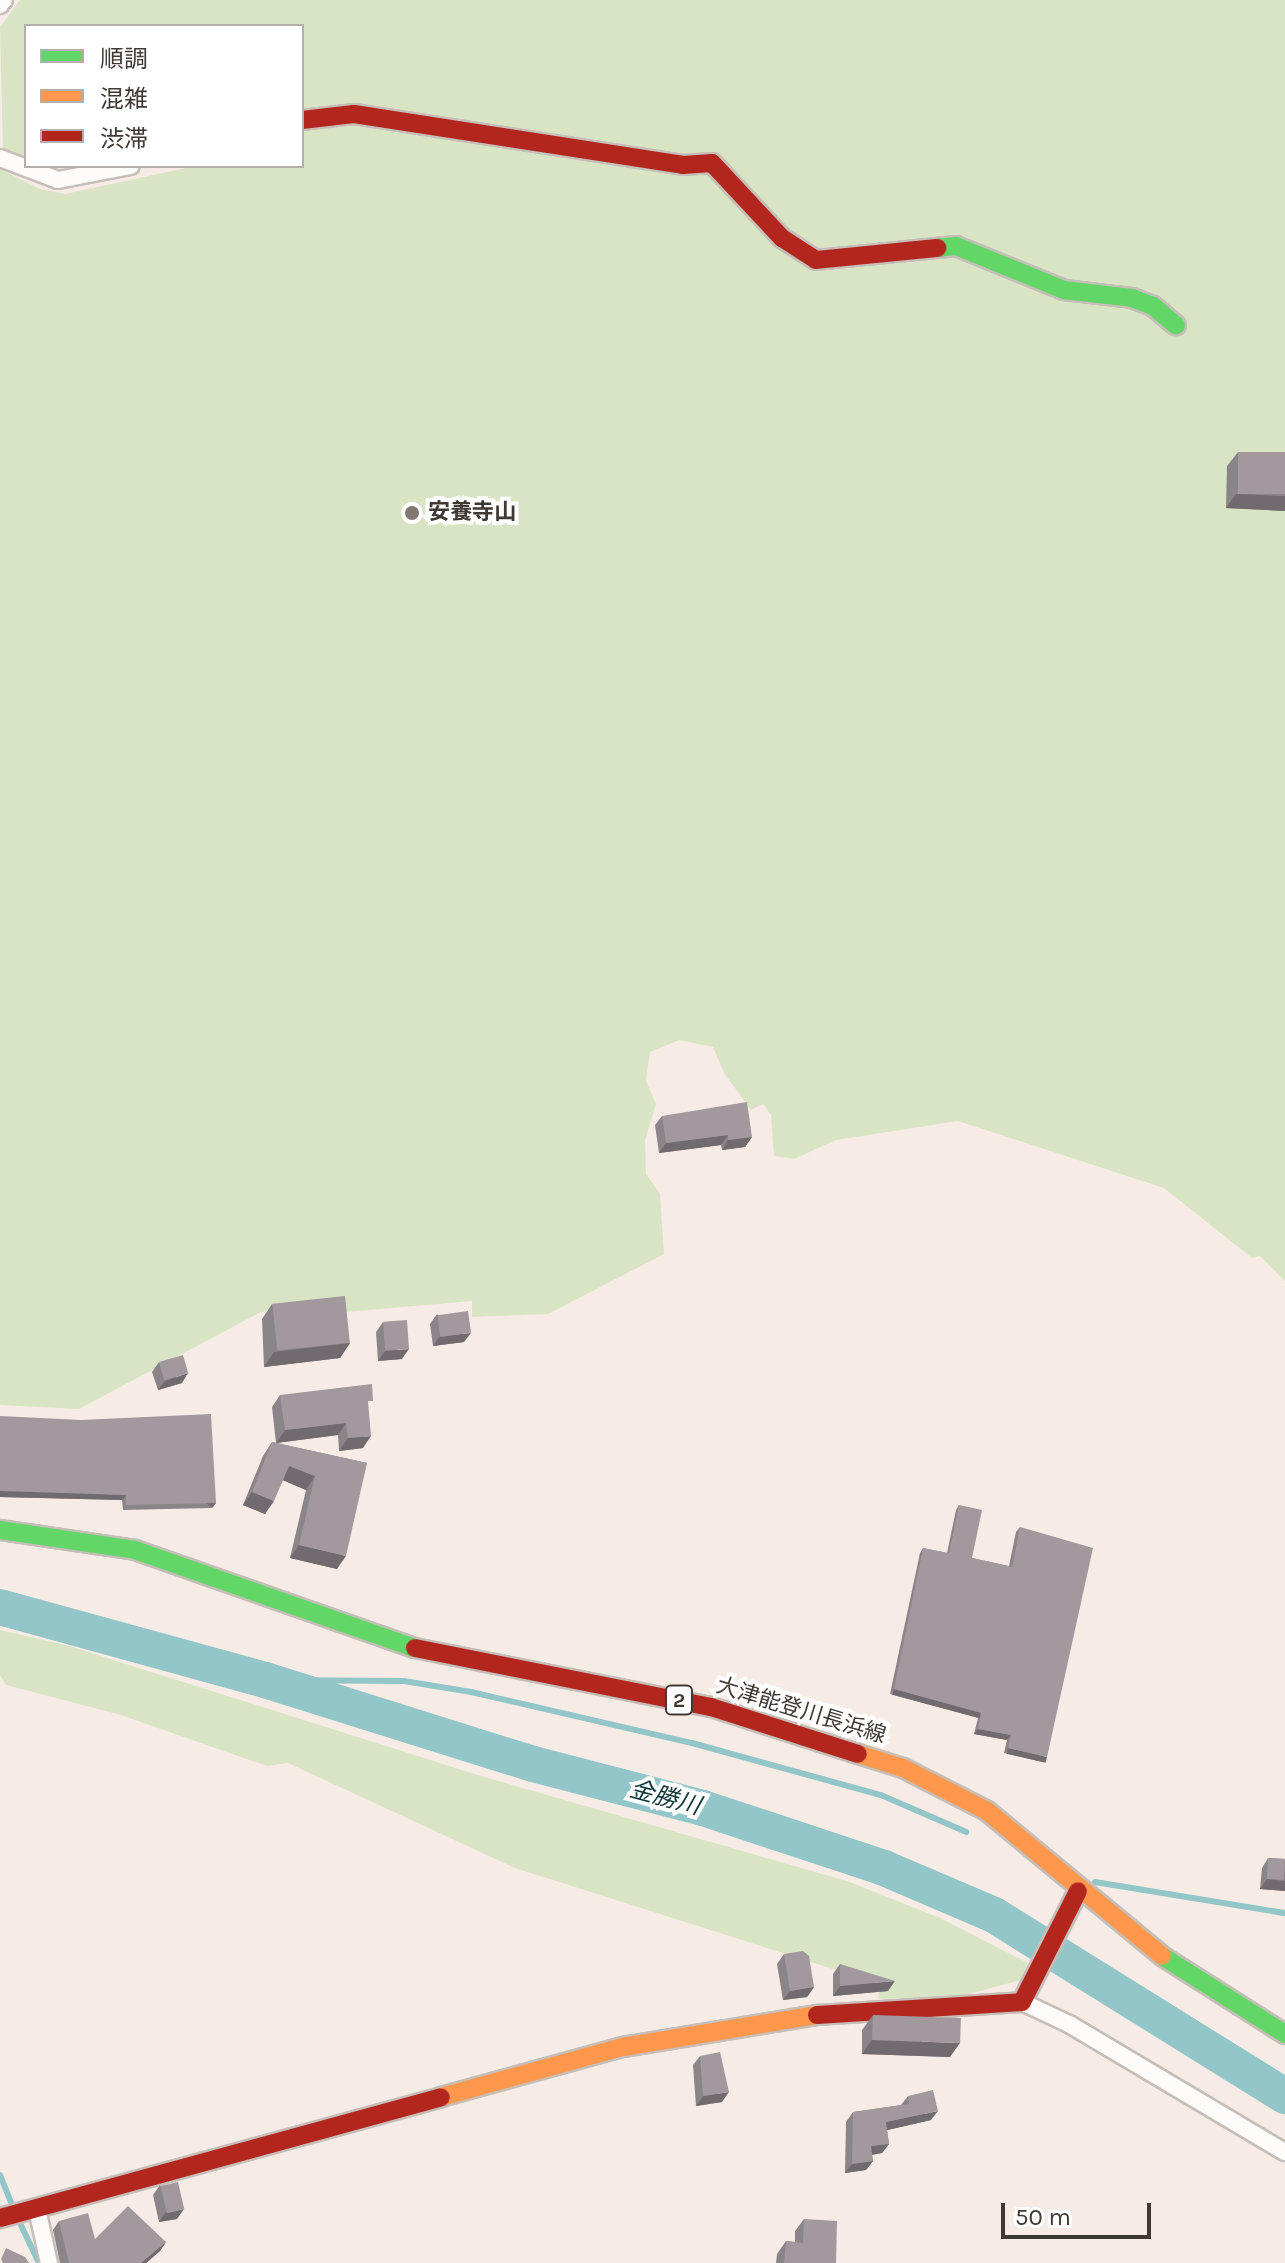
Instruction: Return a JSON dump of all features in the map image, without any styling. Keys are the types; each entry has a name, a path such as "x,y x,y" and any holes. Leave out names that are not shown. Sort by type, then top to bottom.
{"street":[{"path":"0,5 4,0"},
{"path":"304,120 354,114 683,165 712,163 782,238 816,260 956,246 1064,290 1132,298 1153,306 1176,325"},
{"path":"0,158 24,167"},
{"path":"26,168 58,180 121,168"},
{"name":"大津能登川長浜線","path":"0,1530 135,1550 418,1649 711,1707 847,1747 903,1768 987,1811 1026,1840 1074,1896 1210,1991 1285,2034"},
{"path":"1022,2002 1074,1896"},
{"path":"0,2218 623,2047 776,2018 1022,2002 1069,2024 1285,2152"},
{"path":"33,2210 49,2263"}],"green space":[{"path":"20,0 1285,0 1285,1281 1260,1256 1252,1258 1164,1188 958,1121 836,1140 794,1159 774,1156 771,1115 763,1104 751,1110 724,1073 713,1047 679,1040 650,1052 646,1081 656,1104 645,1140 646,1174 660,1194 664,1254 548,1314 472,1317 472,1301 346,1312 330,1298 259,1313 79,1409 0,1405 0,169 40,189 65,194 186,168 304,168 304,24 24,24 24,156 3,149 0,27"},
{"path":"0,1630 69,1646 481,1776 850,1882 940,1918 1028,1963 1021,1980 958,1997 879,1999 877,1983 515,1868 288,1763 267,1766 121,1715 6,1685 0,1675"}],"building":[{"path":"1238,452 1285,452 1285,494 1238,494"},
{"path":"747,1102 752,1137 728,1140 728,1135 666,1143 662,1116"},
{"path":"345,1296 350,1343 277,1350 272,1304"},
{"path":"468,1311 471,1333 440,1337 437,1315"},
{"path":"407,1320 409,1349 385,1351 383,1322"},
{"path":"183,1355 188,1373 164,1380 159,1362"},
{"path":"372,1384 373,1401 368,1401 371,1436 348,1438 346,1423 285,1430 280,1395"},
{"path":"211,1414 216,1503 126,1505 126,1495 0,1491 0,1416 81,1420"},
{"path":"272,1442 367,1463 346,1556 299,1545 315,1476 289,1466 274,1501 252,1492"},
{"path":"959,1505 982,1510 972,1558 1012,1567 1020,1527 1093,1548 1047,1757 1008,1748 1011,1735 978,1729 981,1713 894,1689 923,1548 949,1553"},
{"path":"1268,1858 1285,1859 1284,1880 1267,1879"},
{"path":"803,1951 809,1956 814,1987 790,1991 784,1954"},
{"path":"840,1964 895,1981 840,1986"},
{"path":"873,2015 961,2018 960,2043 872,2040"},
{"path":"720,2052 729,2092 703,2096 700,2056"},
{"path":"933,2090 938,2111 886,2122 889,2144 871,2146 873,2161 852,2164 853,2112 909,2104 908,2096"},
{"path":"178,2182 184,2209 167,2213 160,2186"},
{"path":"128,2206 166,2242 141,2263 69,2263 59,2221 88,2213 95,2239"},
{"path":"804,2219 837,2221 836,2263 784,2263 786,2241 803,2243"},
{"path":"6,2248 25,2257 29,2263 3,2263 1,2259"}],"waterway":[{"name":"金勝川","path":"0,1607 265,1680 533,1764 703,1808 884,1868 994,1915 1285,2096"},
{"path":"265,1680 404,1681 471,1692 692,1743 881,1795 966,1832"},
{"path":"1095,1882 1285,1913"},
{"path":"0,2175 14,2209"},
{"path":"18,2219 39,2263"}],"traffic: fast":[{"path":"937,248 956,246 1064,290 1132,298 1153,306 1176,325"},
{"path":"0,1530 135,1550 415,1648"},
{"path":"1162,1956 1285,2034"}],"traffic: slow":[{"path":"858,1754 903,1768 987,1811 1162,1956"},
{"path":"441,2097 623,2047 817,2015"}],"traffic: jam":[{"path":"304,120 354,114 683,165 712,163 782,238 816,260 937,248"},
{"path":"415,1648 711,1707 858,1754"},
{"path":"817,2015 1022,2002 1078,1891"},
{"path":"0,2218 441,2097"}],"place":[{"name":"安養寺山","path":"412,513"}]}
